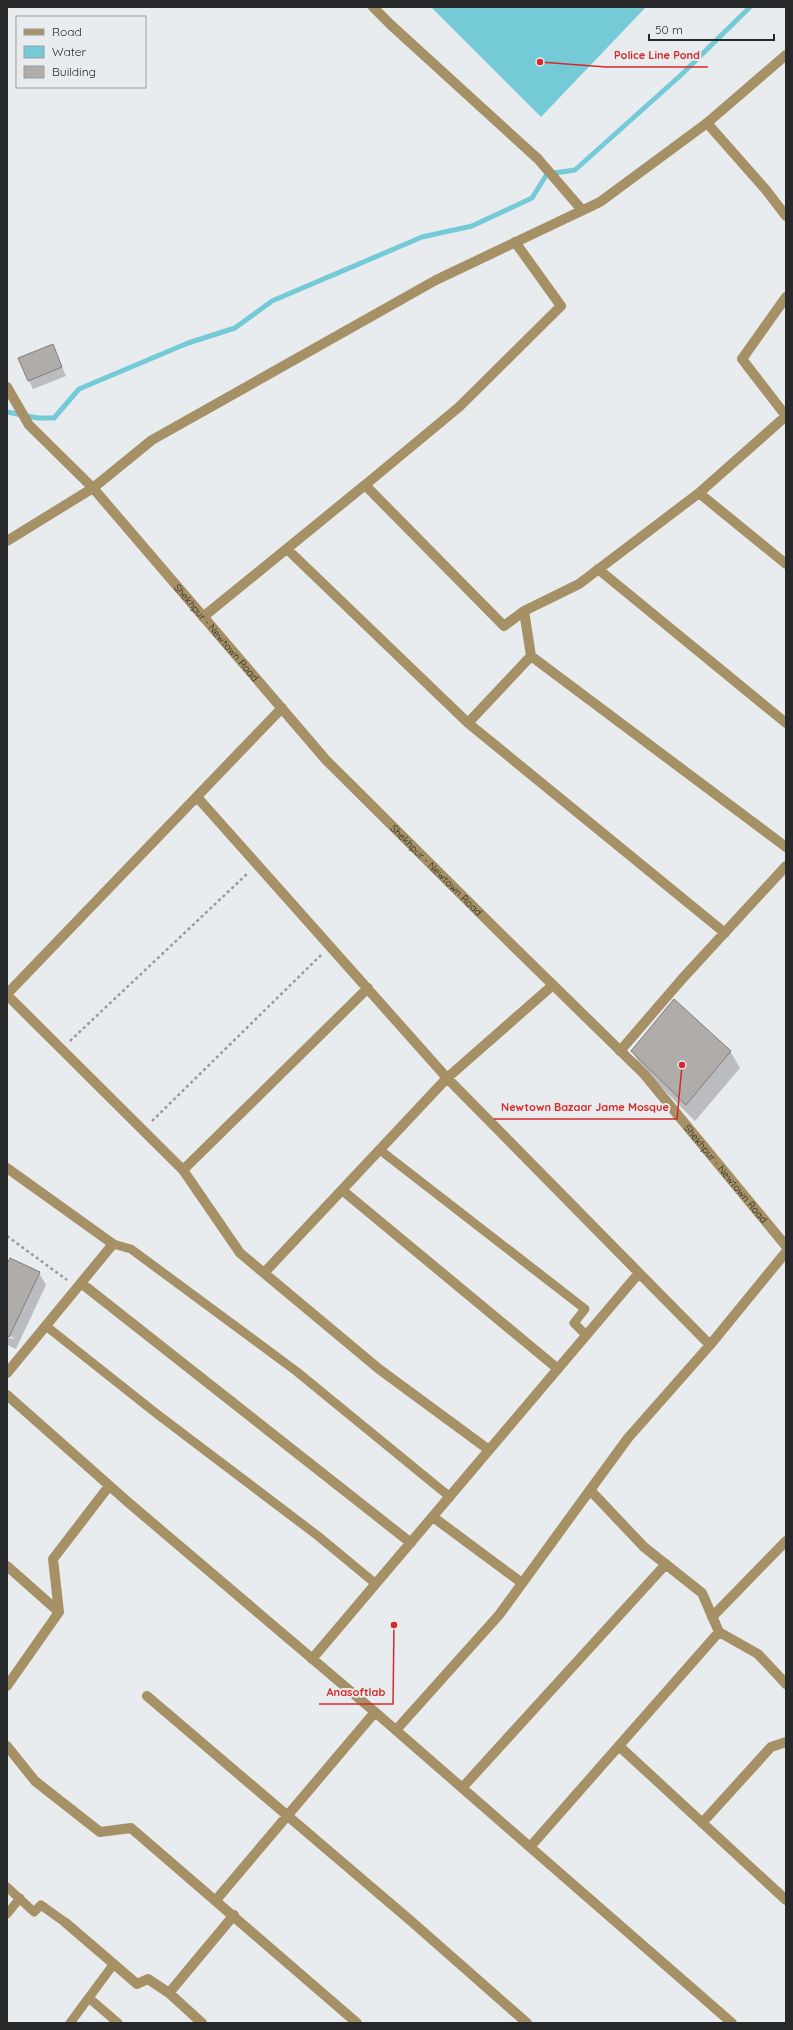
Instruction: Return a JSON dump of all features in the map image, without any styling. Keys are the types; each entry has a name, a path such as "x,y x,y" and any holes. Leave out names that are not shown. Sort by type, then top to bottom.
{"street":[{"path":"373,7 390,25 538,159 582,210"},
{"path":"7,541 93,488 152,440 436,280 600,202 707,123 786,55"},
{"path":"707,123 766,190 786,216"},
{"path":"203,617 459,407 561,306 515,242"},
{"path":"365,485 504,626 524,611 579,584 699,492 786,416 742,359 786,297"},
{"name":"Shekhpur - Newtown Road","path":"7,387 29,425 93,488 326,760 553,986 644,1074 786,1246"},
{"path":"699,492 786,564"},
{"path":"287,548 468,723 724,933"},
{"path":"598,569 786,723"},
{"path":"524,611 531,656 786,847"},
{"path":"468,723 531,656"},
{"path":"282,708 7,995 183,1170 240,1253 379,1369 489,1450"},
{"path":"197,796 447,1078 710,1346"},
{"path":"620,1050 786,866"},
{"path":"264,1273 447,1078 553,986"},
{"path":"183,1170 368,988"},
{"path":"7,1168 113,1244 7,1374"},
{"path":"342,1190 558,1369"},
{"path":"396,1730 499,1615 628,1438 710,1346 786,1252"},
{"path":"312,1659 639,1273"},
{"path":"79,1286 411,1543"},
{"path":"7,1395 109,1486 396,1730 732,2023"},
{"path":"7,1686 59,1612 53,1559 109,1486"},
{"path":"590,1490 644,1547 702,1594 719,1632 758,1654 786,1684"},
{"path":"433,1517 522,1583"},
{"path":"712,1617 786,1541"},
{"path":"462,1788 666,1564"},
{"path":"7,1566 59,1612"},
{"path":"530,1847 719,1632"},
{"path":"147,1696 286,1817 411,1921 527,2023"},
{"path":"216,1900 375,1712"},
{"path":"702,1823 770,1747 786,1742"},
{"path":"7,1746 35,1781 100,1832 131,1828 234,1915 357,2023"},
{"path":"619,1746 786,1900"},
{"path":"168,1993 234,1915"},
{"path":"66,1923 137,1984 148,1979 168,1993 202,2023"}],"lane":[{"path":"380,1150 585,1309 574,1323 586,1335"},
{"path":"113,1244 131,1249 296,1371 450,1497"},
{"path":"46,1326 157,1414 318,1536 376,1584"},
{"path":"7,1887 34,1912 40,1905 66,1923"},
{"path":"7,1914 20,1898"},
{"path":"70,2023 114,1965"},
{"path":"89,1998 118,2023"}],"path":[{"path":"61,1050 257,864"},
{"path":"142,1130 330,946"},
{"path":"7,1236 79,1286"}],"water":[{"path":"431,7 646,7 541,117"}],"building":[{"path":"53,344 62,367 28,381 18,358"},
{"path":"674,999 731,1051 686,1105 631,1051"},
{"path":"10,1258 40,1272 9,1337 7,1336 7,1264"}],"waterway":[{"path":"7,412 38,418 54,418 79,389 188,343 235,328 272,301 422,237 472,226 532,198 547,174 575,170 681,75 750,7"}],"place":[{"name":"Police Line Pond","path":"540,62"},
{"name":"Newtown Bazaar Jame Mosque","path":"682,1065"},
{"name":"Anasoftlab","path":"394,1625"}]}
